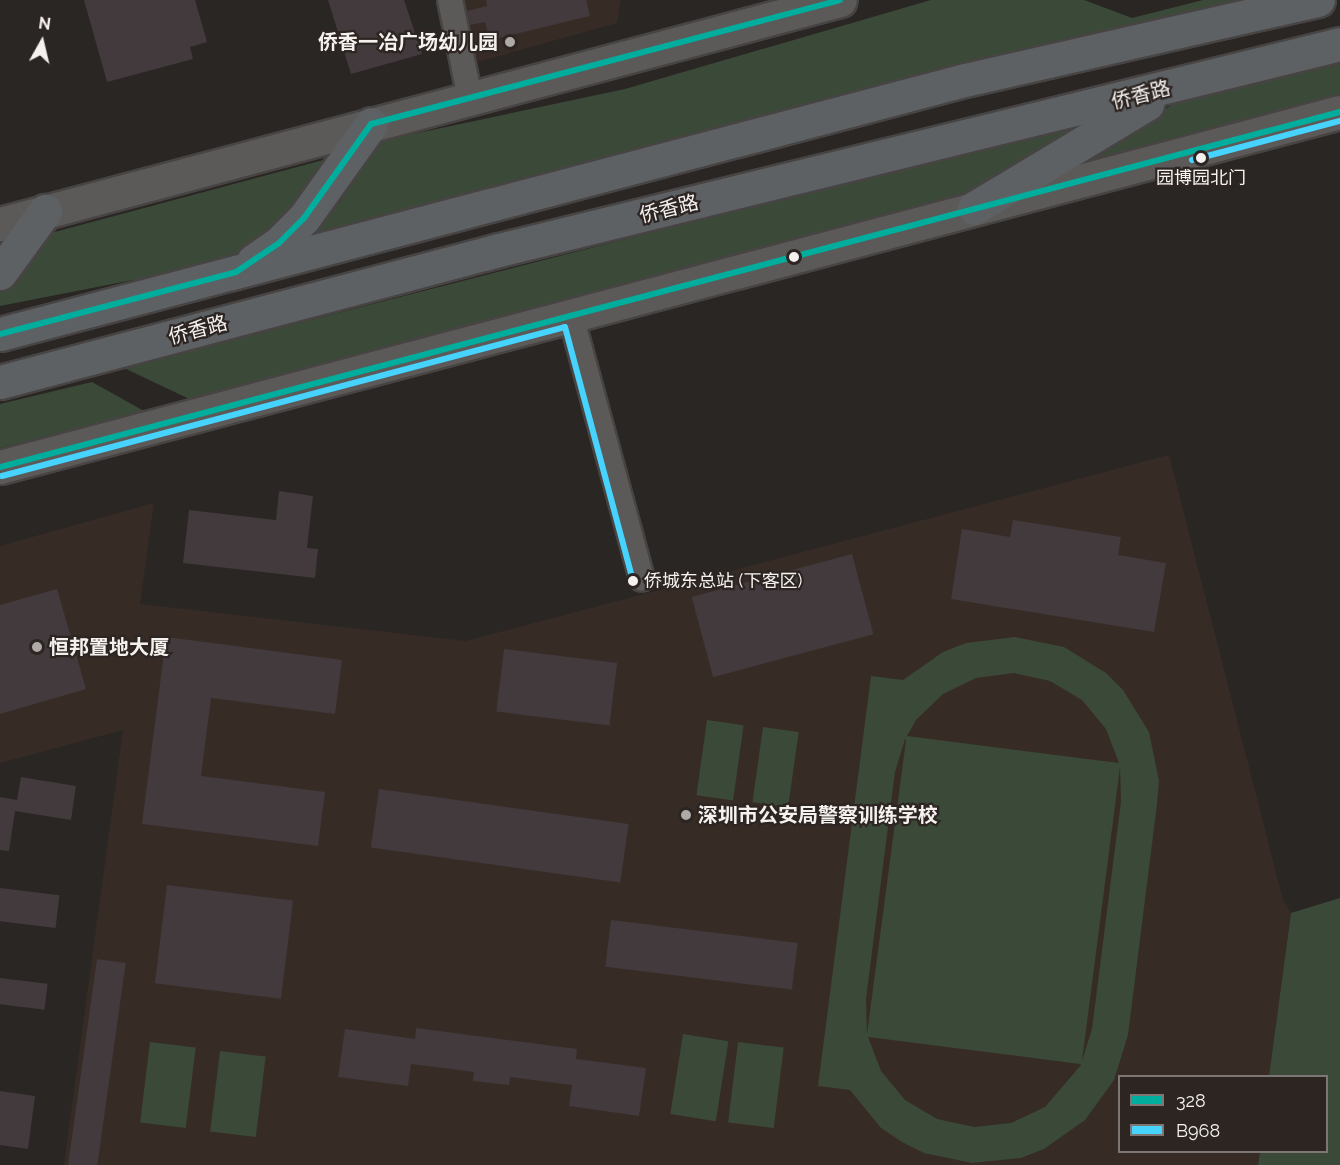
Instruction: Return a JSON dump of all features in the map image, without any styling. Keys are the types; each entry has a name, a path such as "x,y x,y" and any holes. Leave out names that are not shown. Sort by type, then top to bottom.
{"main road":[{"path":"0,224 840,0"},
{"path":"0,334 965,80 1318,0"},
{"name":"侨香路","path":"0,382 499,250 1176,87 1340,44"},
{"path":"974,208 1176,87"},
{"path":"0,467 1340,112"},
{"path":"236,272 279,243 304,218 371,124"},
{"path":"0,273 45,211"}],"street":[{"path":"450,0 470,98"},
{"path":"571,316 642,579"}],"shaded area":[{"name":"侨香一冶广场幼儿园","path":"460,0 621,0 617,23 478,62"},
{"name":"深圳市公安局警察训练学校","path":"1169,455 1283,900 1291,913 1269,1075 1118,1075 1118,1153 1260,1153 1258,1165 64,1165 123,730 0,763 0,546 154,503 140,604 466,641"}],"green space":[{"path":"931,0 1084,0 1132,18 1203,0 1241,0 297,242 341,201 375,142 625,89"},
{"path":"1340,57 1340,109 1066,167 1184,98"},
{"path":"1100,117 965,211 200,404 124,368"},
{"path":"327,159 294,212 230,261 0,306 0,289 36,237"},
{"path":"92,382 144,411 0,448 0,404"},
{"path":"1015,637 1064,647 1106,673 1123,690 1149,732 1159,781 1128,1035 1114,1080 1085,1120 1044,1149 1021,1158 972,1163 924,1153 902,1142 881,1128 850,1090 818,1086 871,676 903,680 943,652 966,643","holes":["1014,673 1050,681 1082,700 1106,729 1119,763 907,736 916,720 943,694 976,678","905,739 867,1034 866,999 895,772","1120,767 1121,801 1092,1029 1082,1061","868,1037 1081,1065 1045,1107 1011,1123 974,1127 937,1119 905,1100 881,1071"]},
{"path":"707,720 744,725 733,800 696,795"},
{"path":"763,727 799,732 788,807 752,802"},
{"path":"1340,898 1340,1165 1258,1165 1260,1153 1328,1153 1328,1075 1269,1075 1291,913"},
{"path":"683,1034 728,1041 716,1121 670,1114"},
{"path":"150,1042 196,1048 186,1128 140,1122"},
{"path":"738,1042 784,1048 774,1128 728,1122"},
{"path":"220,1051 266,1057 256,1137 210,1131"}],"building":[{"path":"84,0 195,0 207,42 190,47 193,59 107,82"},
{"path":"328,0 404,0 422,54 351,74"},
{"path":"486,0 586,0 590,16 490,40 485,22 470,25 467,11 487,6"},
{"path":"279,491 313,496 307,548 318,549 315,578 183,563 189,510 276,520"},
{"path":"1013,520 1121,537 1118,555 1166,563 1154,632 951,599 962,529 1010,537"},
{"path":"852,554 873,634 713,677 692,597"},
{"name":"恒邦置地大厦","path":"57,589 86,689 0,714 0,605"},
{"path":"166,637 342,660 335,714 211,698 201,776 325,792 318,846 142,824"},
{"path":"504,649 617,663 609,725 496,712"},
{"path":"21,777 76,786 71,820 15,811 9,851 0,850 0,797 17,800"},
{"path":"379,789 629,824 620,882 371,847"},
{"path":"167,885 293,900 281,999 155,983"},
{"path":"0,888 60,895 56,928 0,921"},
{"path":"611,920 798,943 792,990 605,967"},
{"path":"97,959 126,963 97,1165 68,1165"},
{"path":"0,978 48,984 44,1010 0,1004"},
{"path":"416,1028 577,1049 576,1059 646,1068 639,1116 569,1106 572,1085 510,1077 509,1085 473,1081 474,1072 411,1064 408,1086 338,1077 345,1029 415,1039"},
{"path":"0,1091 35,1096 28,1149 0,1145"}],"transit line":[{"name":"328","path":"0,334 236,272 279,243 304,218 371,124 840,0"},
{"name":"328","path":"0,467 1340,112"},
{"name":"B968","path":"1192,160 1340,121"},
{"name":"B968","path":"2,476 565,327 633,581"}],"place":[{"name":"侨香一冶广场幼儿园","path":"510,42"},
{"name":"园博园北门","path":"1201,158"},
{"name":"侨城东总站 (下客区)","path":"633,581"},
{"name":"恒邦置地大厦","path":"37,647"},
{"name":"深圳市公安局警察训练学校","path":"686,815"}]}
